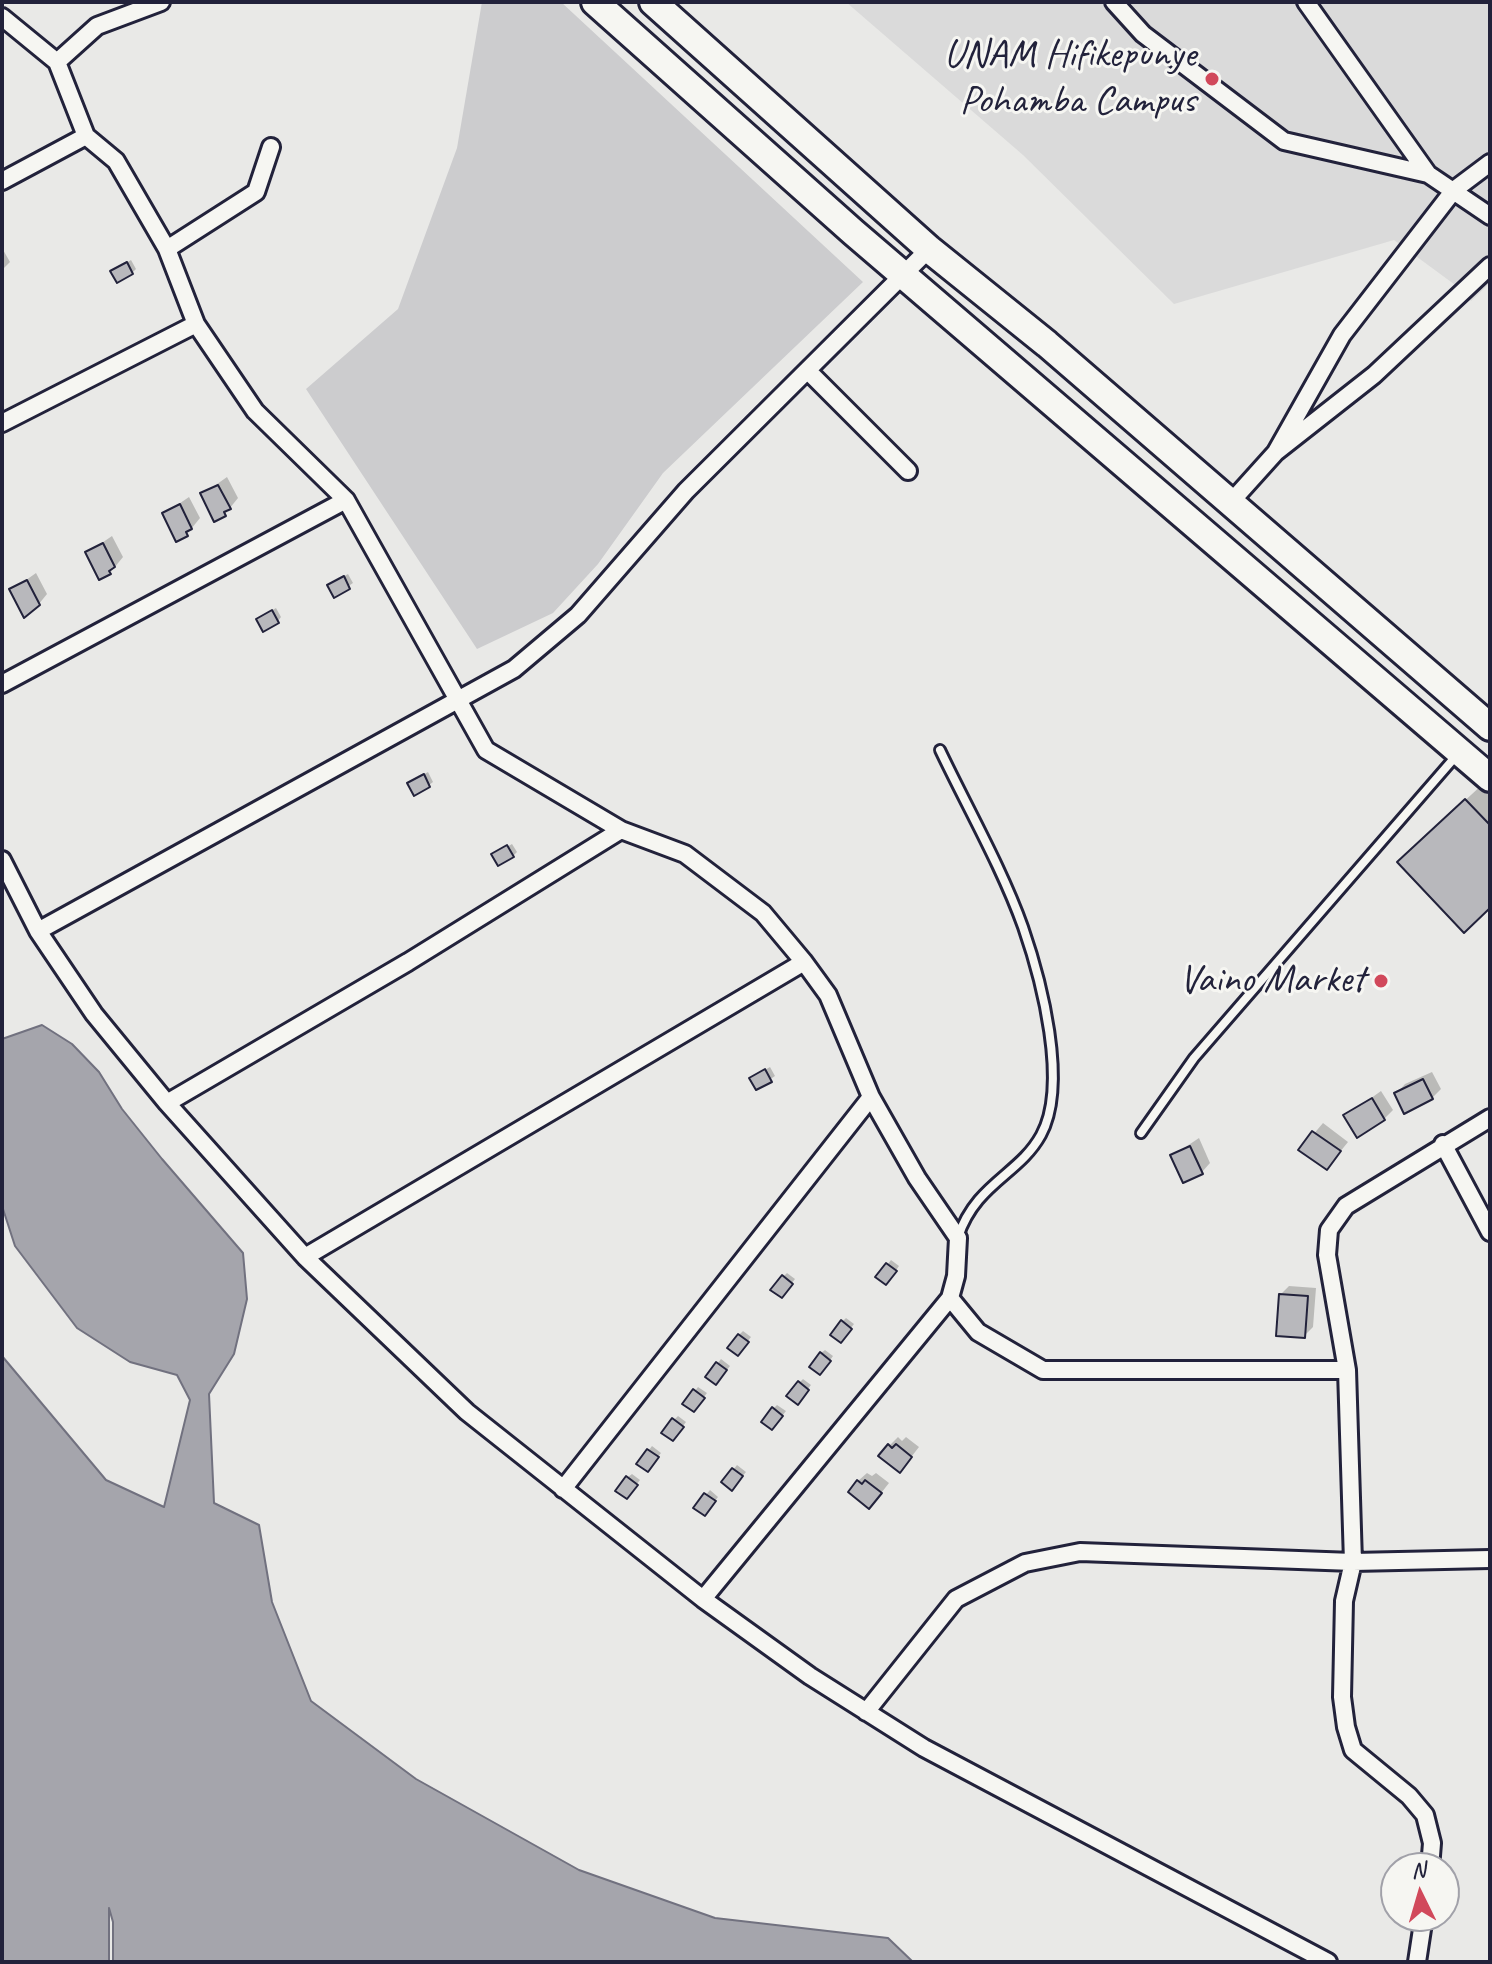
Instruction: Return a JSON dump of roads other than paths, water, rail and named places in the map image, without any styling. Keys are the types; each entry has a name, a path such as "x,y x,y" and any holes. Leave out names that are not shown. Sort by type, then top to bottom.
{"main road":[{"path":"595,2 906,276 1490,778"},
{"path":"653,2 929,249 1047,344 1490,727"},
{"path":"1203,531 1231,502"}],"street":[{"path":"57,62 97,26 161,2"},
{"path":"1114,2 1143,34 1284,141 1428,174 1490,216"},
{"path":"1306,2 1428,174"},
{"path":"2,17 57,62 86,136 116,161 167,249 196,324 255,411 346,500 486,750 621,830 685,854 763,913 828,995 871,1097 917,1178 958,1238 956,1276 950,1298 703,1599"},
{"path":"2,181 86,136"},
{"path":"167,249 256,192 271,147"},
{"path":"1276,452 1342,335 1454,190 1490,163"},
{"path":"38,931 514,669 578,615 686,491 906,276 929,249"},
{"path":"1231,502 1276,452 1374,375 1490,266"},
{"path":"2,423 196,324"},
{"path":"808,371 908,471"},
{"path":"2,684 346,500"},
{"path":"167,1103 408,962 621,830"},
{"path":"2,860 38,931 94,1014 167,1103 305,1257 467,1412 703,1599 866,1712 924,1748 1328,1962"},
{"path":"305,1257 804,962"},
{"path":"563,1489 871,1097"},
{"path":"1431,1852 1425,1815 1409,1796 1353,1750 1346,1727 1342,1697 1344,1601 1353,1562 1347,1370 1327,1255 1329,1230 1346,1206 1490,1118"},
{"path":"1443,1144 1490,1232"},
{"path":"950,1298 978,1332 1043,1370 1347,1370"},
{"path":"866,1712 956,1599 1025,1563 1080,1552 1353,1562 1490,1559"},
{"path":"1417,1962 1422,1932"}],"lane":[{"path":"940,750 1022,926 1039,990 1053,1080 1050,1111 1041,1134 1029,1152 987,1188 965,1217 958,1238"},
{"path":"1141,1133 1194,1058 1459,752"}],"place":[{"name":"UNAM Hifikepunye Pohamba Campus","path":"1212,79"},
{"name":"Vaino Market","path":"1381,981"}]}
